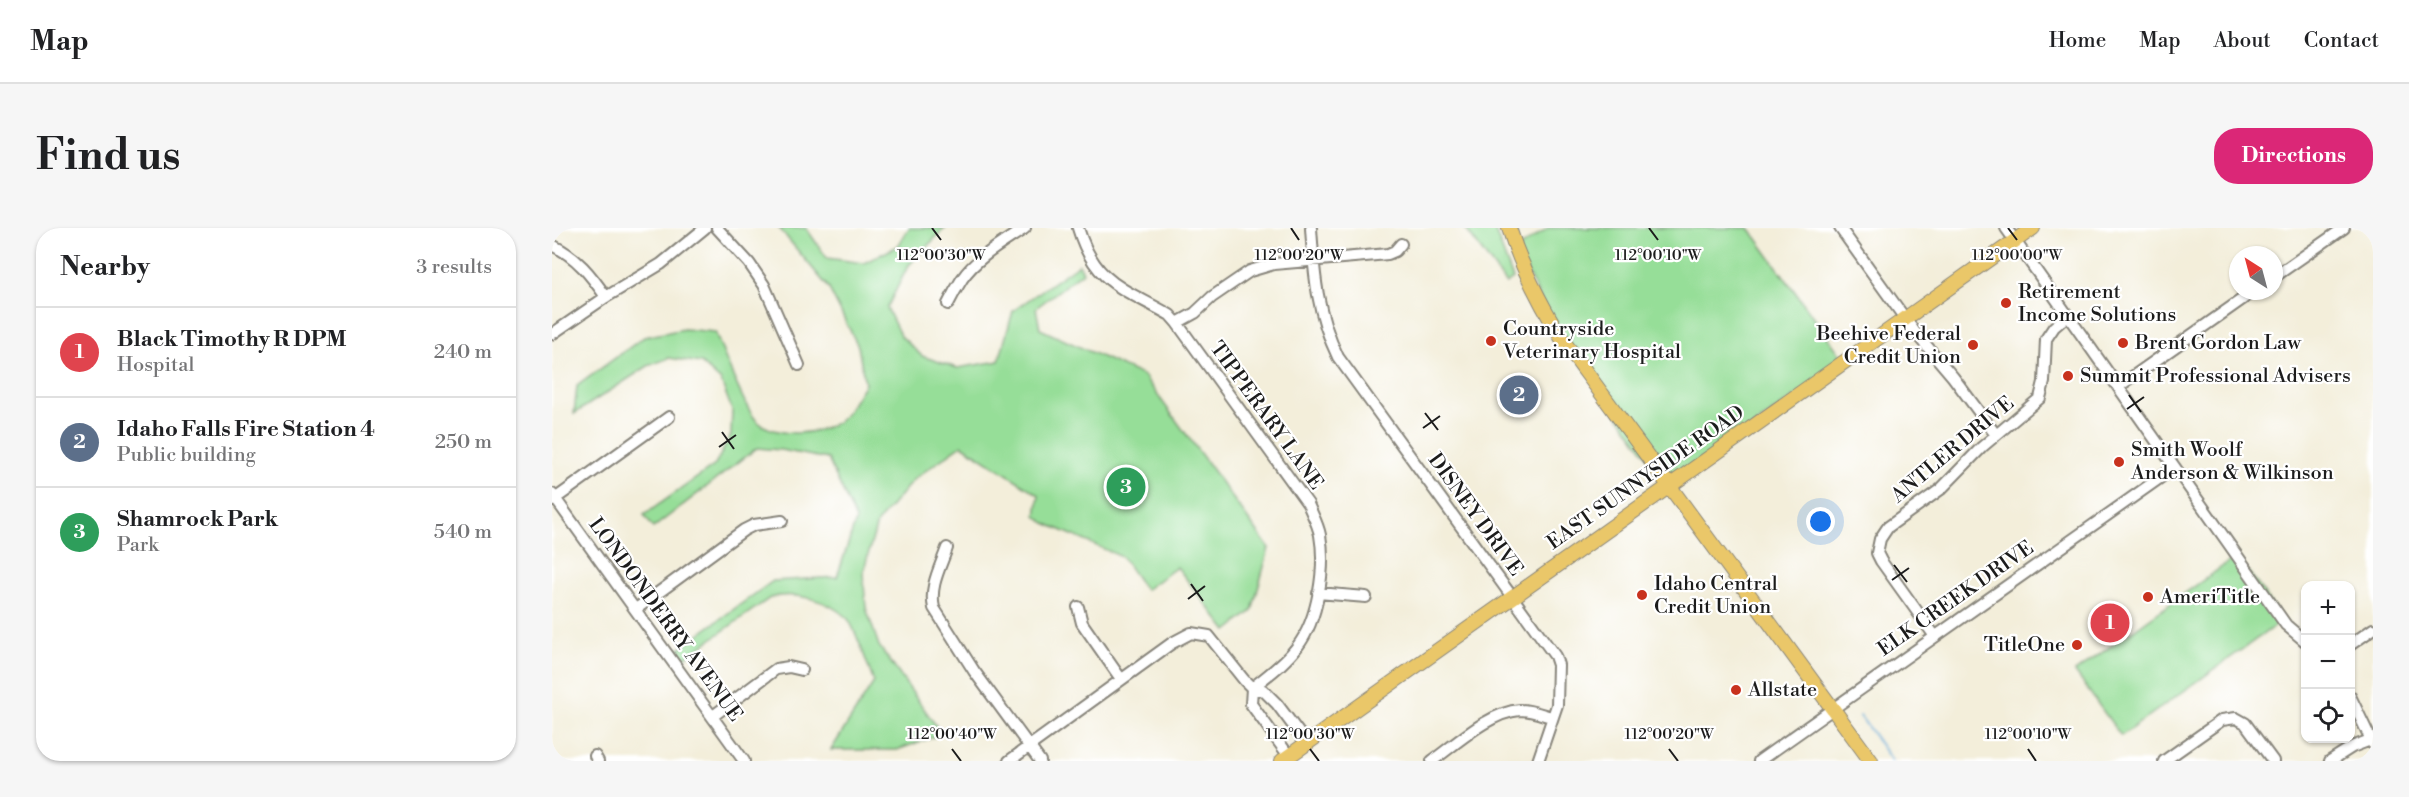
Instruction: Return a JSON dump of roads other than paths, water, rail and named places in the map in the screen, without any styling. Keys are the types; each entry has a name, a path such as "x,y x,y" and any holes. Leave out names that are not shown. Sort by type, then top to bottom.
{"main road":[{"path":"1509,228 1516,250 1550,319 1669,486 1871,761"},
{"name":"EAST SUNNYSIDE ROAD","path":"1286,759 2033,228"}],"street":[{"path":"552,333 661,264 705,228"},
{"path":"717,228 749,263 764,285 799,365"},
{"path":"948,304 962,278 972,268 1025,228"},
{"name":"TIPPERARY LANE","path":"1078,228 1088,256 1099,272 1170,315 1177,323 1308,504 1319,533 1321,545 1318,593 1307,631 1297,648 1252,688"},
{"name":"DISNEY DRIVE","path":"1311,228 1319,308 1327,334 1338,357 1555,656 1558,665 1557,705 1551,717 1538,761"},
{"path":"1840,228 1905,319 1953,377 1996,435"},
{"path":"2006,228 2286,625 2301,638"},
{"path":"2283,271 2344,228"},
{"path":"1177,323 1195,313 1212,297 1250,271 1274,264 1388,254 1395,251 1401,244"},
{"path":"552,245 568,252 589,272 606,297"},
{"path":"2118,387 2241,300"},
{"name":"ANTLER DRIVE","path":"1934,635 1877,553 1880,539 1888,527 1941,489 1996,435 2040,398 2044,382 2046,339 2054,327 2068,315"},
{"path":"553,500 669,417"},
{"name":"ELK CREEK DRIVE","path":"1759,761 1934,635 2174,468"},
{"name":"LONDONDERRY AVENUE","path":"553,500 636,609 744,761"},
{"path":"636,609 744,530 754,525 782,521"},
{"path":"947,548 933,585 931,597 934,608 974,671 1040,761"},
{"path":"1318,593 1366,597"},
{"path":"1078,607 1082,623 1121,679"},
{"path":"2355,641 2373,628"},
{"path":"1009,761 1182,636 1191,633 1202,633 1209,636 1252,688 1263,690 1277,704 1307,744"},
{"path":"713,716 776,669 789,667 802,670"},
{"path":"1252,688 1251,704 1286,759"},
{"path":"2330,761 2352,747 2372,741 2355,706"},
{"path":"1432,761 1493,717 1506,712 1521,710 1551,717"},
{"path":"2164,761 2222,720 2236,718 2245,723 2273,761"}],"waterway":[{"path":"1860,716 1892,761"}],"place":[{"name":"Retirement Income Solutions","path":"2006,303"},
{"name":"Countryside Veterinary Hospital","path":"1491,341"},
{"name":"Brent Gordon Law","path":"2123,343"},
{"name":"Beehive Federal Credit Union","path":"1973,345"},
{"name":"Summit Professional Advisers","path":"2068,376"},
{"name":"Idaho Falls Fire Station 4","path":"1519,395"},
{"name":"Smith Woolf Anderson & Wilkinson","path":"2119,462"},
{"name":"Shamrock Park","path":"1126,487"},
{"name":"Idaho Central Credit Union","path":"1642,595"},
{"name":"AmeriTitle","path":"2148,597"},
{"name":"Black Timothy R DPM","path":"2110,623"},
{"name":"TitleOne","path":"2077,645"},
{"name":"Allstate","path":"1736,690"}]}
